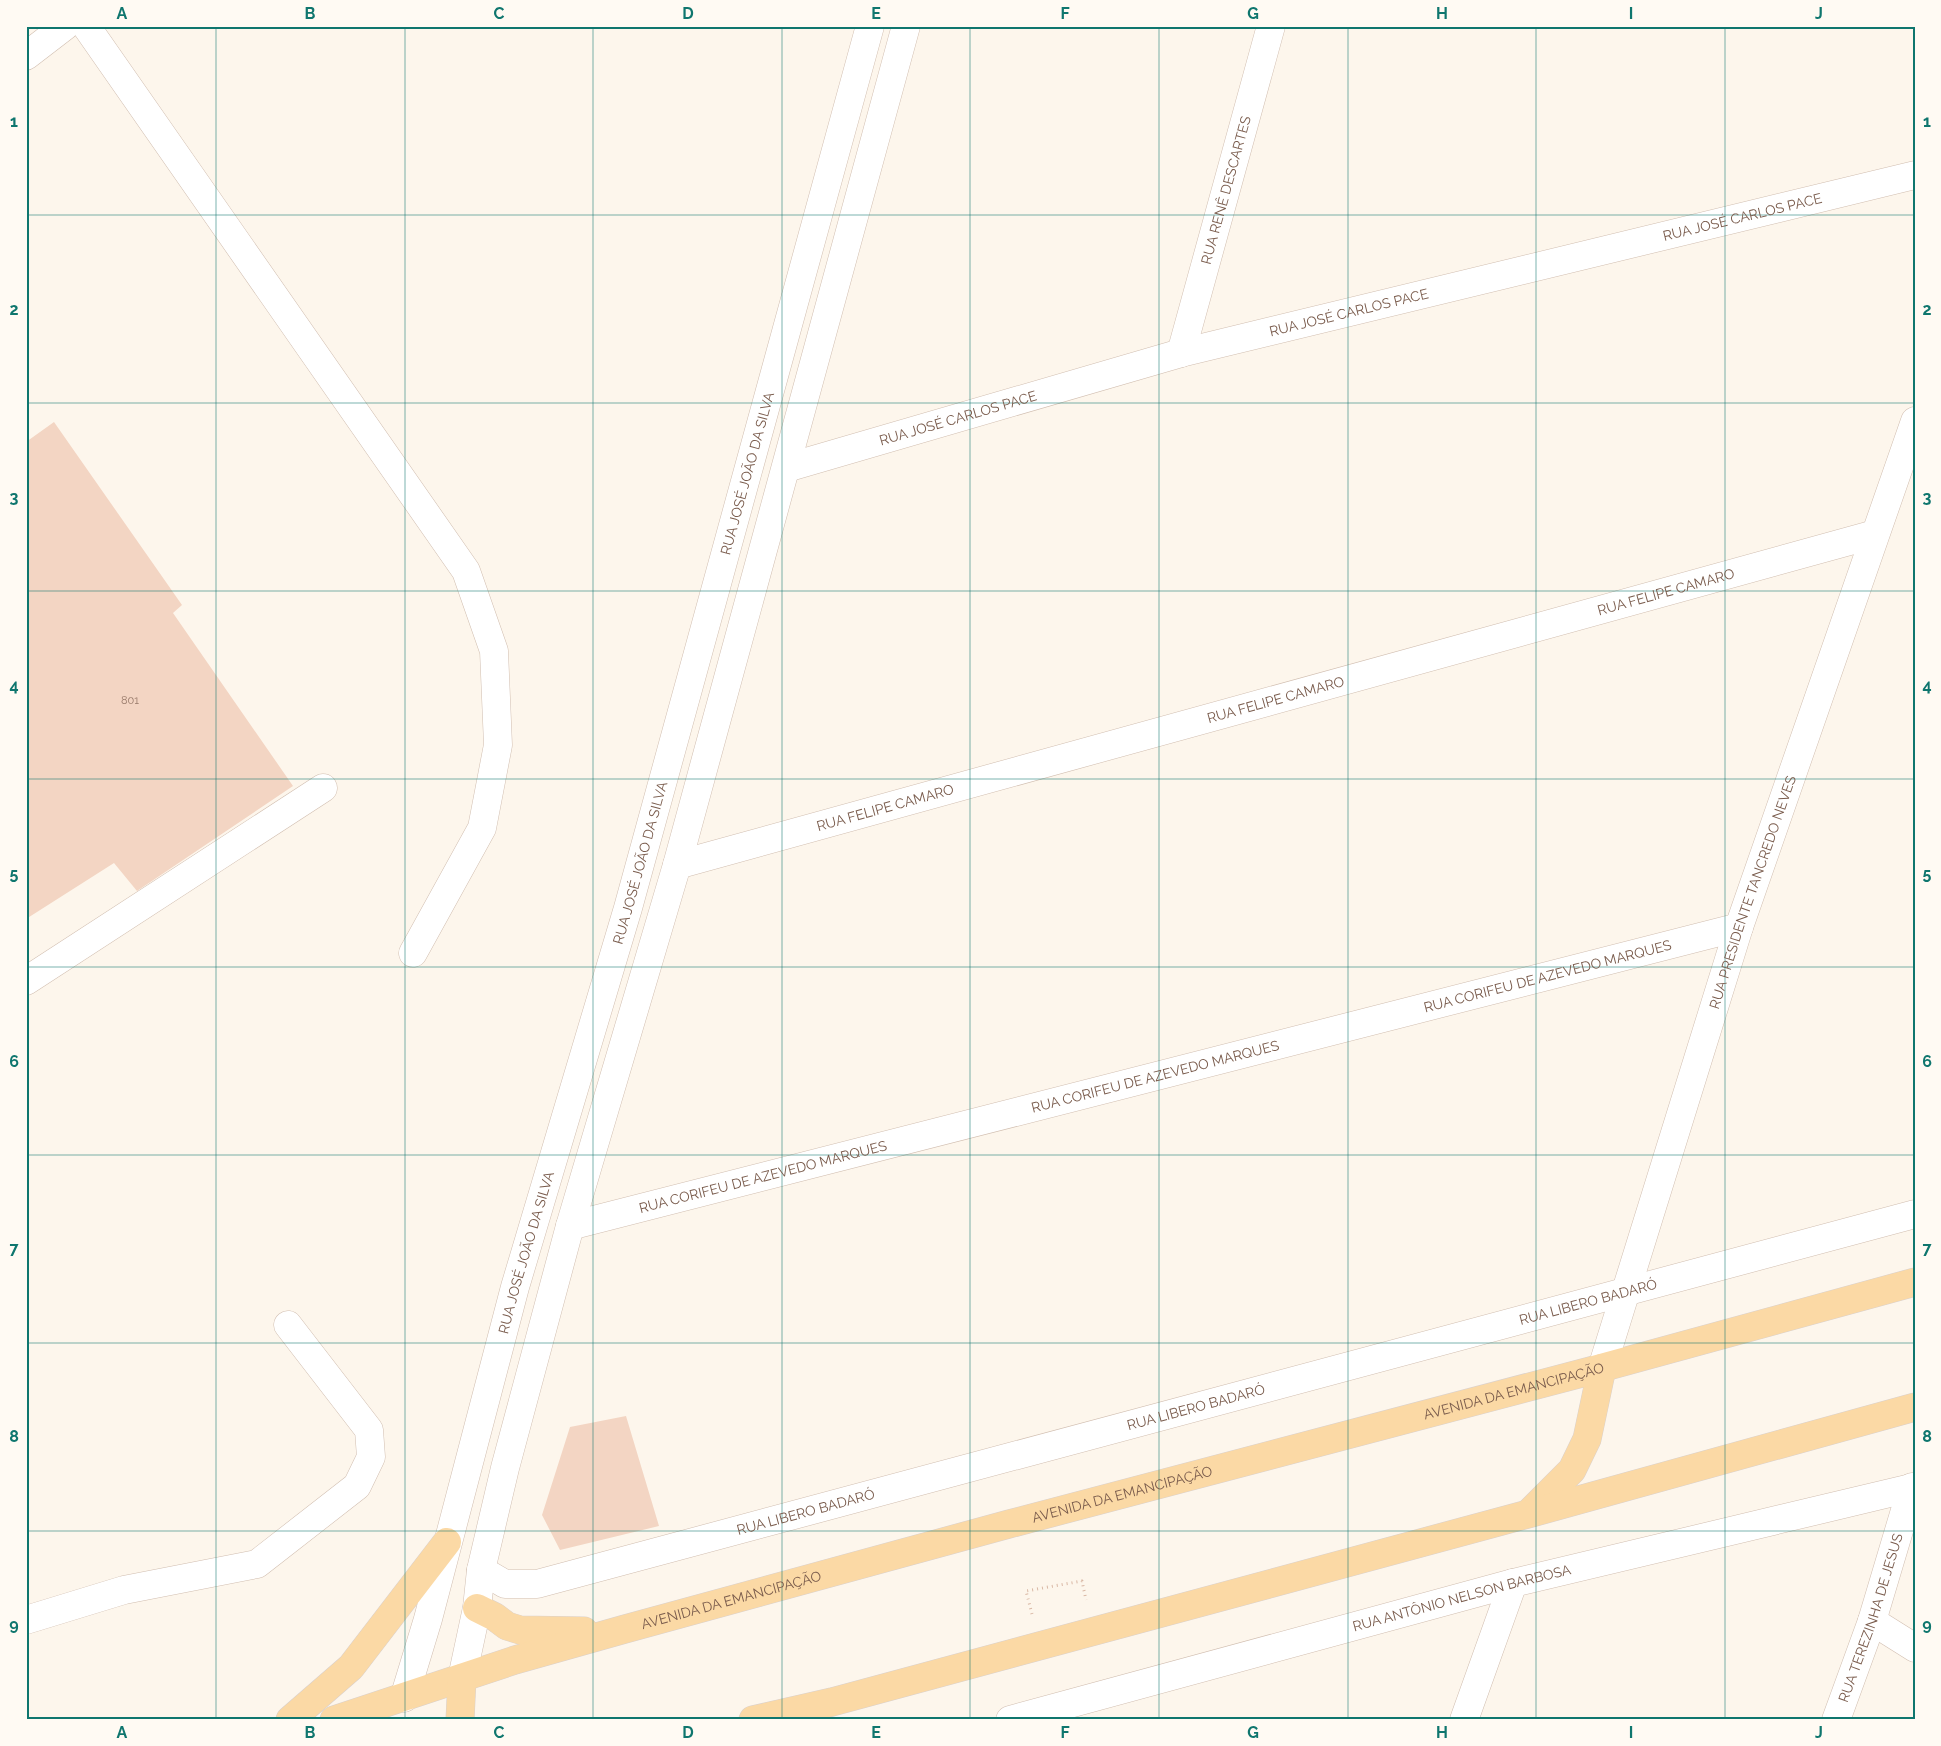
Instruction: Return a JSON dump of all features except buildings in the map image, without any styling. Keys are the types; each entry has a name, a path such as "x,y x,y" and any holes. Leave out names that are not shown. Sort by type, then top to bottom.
{"main road":[{"name":"AVENIDA DA EMANCIPAÇÃO","path":"334,1720 401,1709 462,1678 515,1660 625,1629 1009,1524 1602,1368 1915,1282"},
{"path":"1528,1514 1572,1470 1587,1439 1602,1368"},
{"path":"753,1720 832,1702 1528,1514 1915,1407"},
{"path":"290,1720 351,1667 448,1542"},
{"path":"477,1608 495,1617 507,1626 520,1630 557,1632 625,1629"},
{"path":"460,1720 462,1678"}],"street":[{"path":"26,56 65,26"},
{"path":"86,26 466,571 494,651 498,745 482,828 413,953"},
{"name":"RUA JOSÉ JOÃO DA SILVA","path":"401,1709 428,1619 515,1287 631,899 870,26"},
{"path":"462,1678 477,1608 481,1570 505,1468 570,1226 677,865 906,26"},
{"name":"RUA RENÊ DESCARTES","path":"1181,353 1271,26"},
{"name":"RUA JOSÉ CARLOS PACE","path":"786,468 1181,353 1915,176"},
{"name":"RUA PRESIDENTE TANCREDO NEVES","path":"1602,1368 1739,928 1915,421"},
{"name":"RUA FELIPE CAMARO","path":"677,865 1875,534"},
{"path":"26,981 323,788"},
{"name":"RUA CORIFEU DE AZEVEDO MARQUES","path":"570,1226 1739,928"},
{"name":"RUA LIBERO BADARÓ","path":"481,1570 505,1584 537,1584 1915,1214"},
{"path":"26,1620 124,1590 257,1564 357,1486 371,1457 369,1430 288,1325"},
{"name":"RUA ANTÔNIO NELSON BARBOSA","path":"1010,1720 1513,1582 1913,1487"},
{"name":"RUA TEREZINHA DE JESUS","path":"1836,1720 1872,1621 1913,1487"},
{"path":"1464,1720 1513,1582"},
{"path":"1872,1621 1915,1648"}],"path":[{"path":"1026,1591 1082,1581 1086,1600 1077,1602"},
{"path":"1032,1614 1041,1612"}]}
